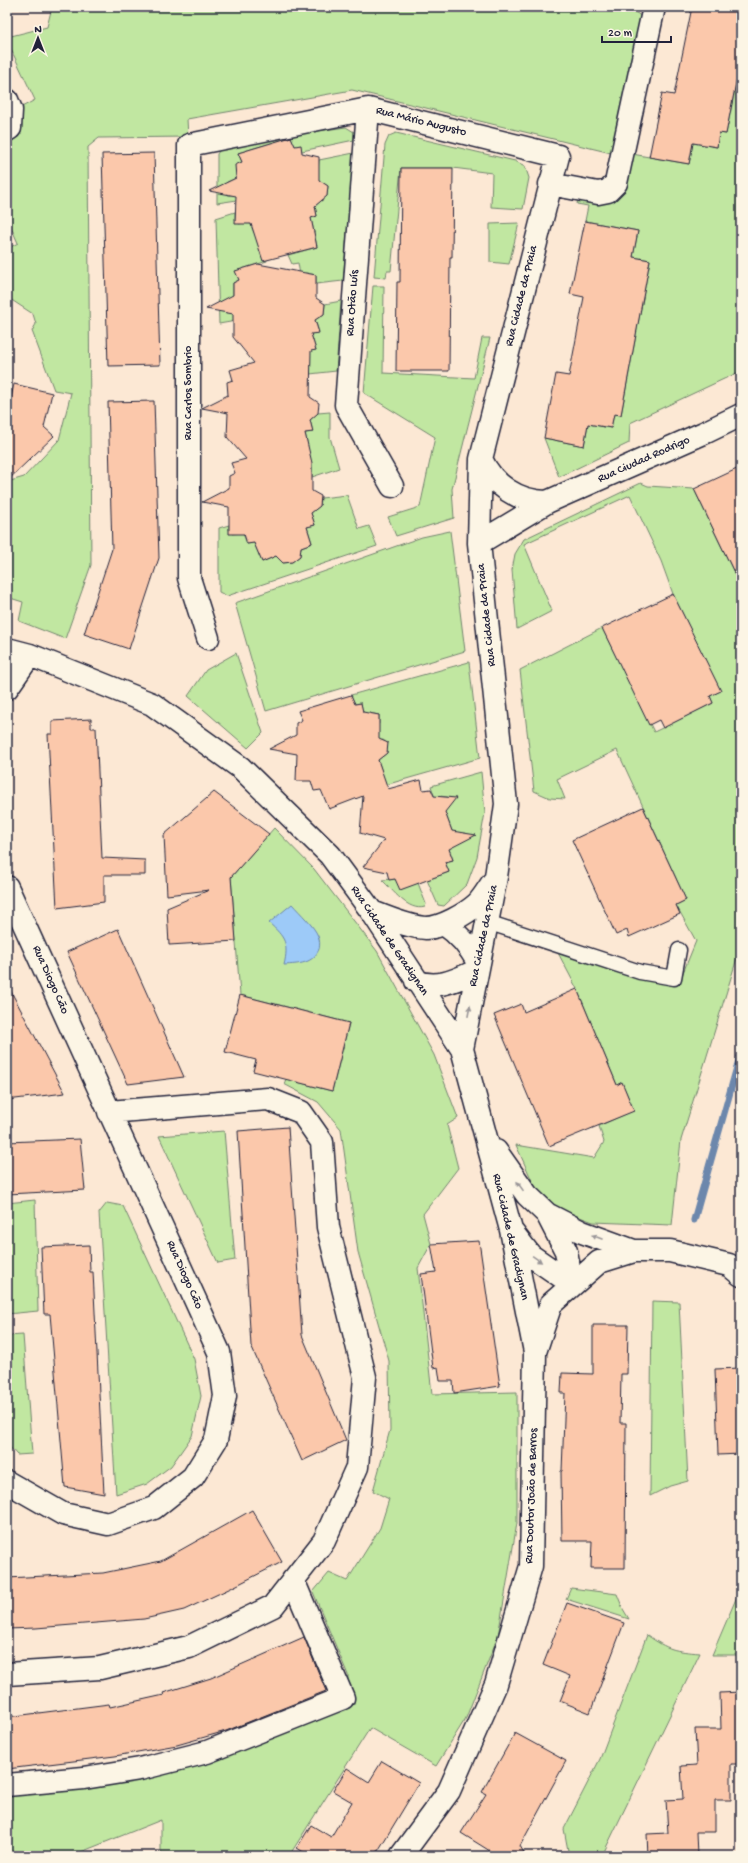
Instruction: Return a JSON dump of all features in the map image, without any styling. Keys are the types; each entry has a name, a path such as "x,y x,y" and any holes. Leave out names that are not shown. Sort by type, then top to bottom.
{"street":[{"path":"550,184 598,193 608,191 616,183 654,7"},
{"path":"7,100 11,110 8,129"},
{"name":"Rua Mário Augusto","path":"189,145 368,109 558,156"},
{"name":"Rua Otão Luís","path":"368,109 346,405 392,486"},
{"name":"Rua Carlos Sombrio","path":"189,145 189,578 208,638"},
{"name":"Rua Cidade da Praia","path":"462,1049 496,877 506,804 479,543 481,459 558,156"},
{"name":"Rua Ciudad Rodrigo","path":"479,543 547,502 741,415"},
{"path":"481,459 487,470 507,491 533,502 547,502"},
{"name":"Rua Cidade de Gradignan","path":"7,649 30,655 152,704 241,768 330,855 372,912 462,1049 511,1230 535,1352"},
{"path":"7,688 30,655"},
{"path":"372,912 414,926 436,926 455,932 470,948 477,967 444,984 425,985 412,975 410,951 413,941 420,934 436,926 462,916 477,904 496,877"},
{"name":"Rua Diogo Cão","path":"7,887 219,1352 225,1396 216,1440 193,1477 154,1508 108,1524 63,1514 7,1482"},
{"path":"7,1674 100,1668 189,1647 273,1606 324,1541 357,1467 365,1377 328,1227 322,1142 301,1112 268,1099 110,1112"},
{"path":"487,1139 527,1195 547,1214 582,1232 634,1251 670,1251 728,1265 741,1275"},
{"path":"547,1214 566,1251 572,1284"},
{"path":"511,1230 530,1255 572,1284"},
{"name":"Rua Doutor João de Barros","path":"401,1856 449,1791 496,1684 531,1566 535,1352 551,1304 572,1284 599,1262 634,1251"},
{"path":"7,1784 84,1778 140,1769 207,1752 343,1698 293,1580"}],"lane":[{"path":"487,922 640,972 674,978 679,950"}],"green space":[{"path":"52,7 627,7 641,16 611,153 352,90 187,119 188,137 99,138 88,147 91,565 65,639 19,621 23,602 7,597 7,482 24,477 59,440 71,393 54,390 32,331 36,324 33,314 7,297 7,249 18,243 7,218 7,137 18,109 35,100 7,41 7,37 47,27"},
{"path":"741,82 741,371 630,423 629,443 559,477 544,438 584,446 588,424 611,428 614,414 621,415 650,260 633,257 638,231 585,221 588,206 577,204 579,195 601,198 632,154 689,164 693,143 717,147 719,133 726,134 736,85"},
{"path":"346,127 354,132 354,140 302,151 295,146 291,137 238,153 242,162 236,178 227,182 226,188 228,195 236,193 237,200 217,203 217,154 221,148 253,140"},
{"path":"396,133 515,161 525,166 529,178 523,209 491,207 492,173 453,168 401,168 391,271 387,271 386,278 374,277 385,145 389,136"},
{"path":"354,153 343,281 316,284 316,275 306,273 300,275 298,263 292,264 288,255 317,247 311,218 317,216 315,206 327,196 328,186 323,183 317,183 319,160"},
{"path":"235,212 235,220 239,224 250,222 254,233 261,232 267,261 236,271 239,280 233,283 233,311 236,321 219,324 216,218"},
{"path":"519,223 509,264 490,262 490,224"},
{"path":"373,286 384,286 383,373 474,378 482,338 490,338 452,489 454,518 396,536 388,517 420,507 435,437 364,393"},
{"path":"341,301 336,371 310,374 301,372 282,354 316,350 311,334 319,332 315,320 324,314 325,304"},
{"path":"330,412 330,437 339,468 312,477 312,468 302,466 286,452 308,446 305,433 313,432 310,420 318,413"},
{"path":"641,483 648,486 694,489 741,587 741,945 681,1140 672,1225 593,1222 542,1203 516,1145 594,1158 604,1142 599,1126 634,1110 622,1083 617,1085 577,989 556,949 678,985 696,941 676,905 686,900 617,750 557,779 565,799 550,798 534,791 520,670 602,628 654,732 713,703 710,696 720,691 673,594 661,561 630,495 524,544 552,611 517,629 512,570 515,554 524,539"},
{"path":"347,495 359,529 369,526 377,546 227,596 219,592 219,528 229,525 229,530 232,534 243,533 247,544 254,543 262,562 276,556 283,563 292,562 300,556 301,547 312,543 307,527 315,525 311,513 320,506 321,498"},
{"path":"450,531 465,651 266,711 235,603 422,537"},
{"path":"236,653 263,733 248,748 188,696 206,670"},
{"path":"469,662 480,758 378,787 382,772 378,760 387,753 387,743 383,740 378,741 373,728 379,724 379,715 369,713 363,715 361,703 355,704 351,695"},
{"path":"481,772 485,813 477,857 467,884 444,906 438,905 427,880 449,872 445,862 453,860 449,849 452,831 445,812 448,797 439,796 435,798 431,786"},
{"path":"274,828 314,869 377,951 434,1055 458,1118 447,1125 458,1168 423,1214 431,1244 418,1268 432,1394 517,1392 517,1523 498,1636 466,1718 436,1766 370,1728 289,1856 161,1856 161,1820 71,1856 7,1856 7,1789 83,1784 347,1700 348,1675 313,1592 329,1573 347,1581 380,1528 389,1499 373,1491 390,1430 389,1361 358,1252 341,1129 318,1102 284,1084 286,1079 332,1091 349,1023 240,995 231,877"},
{"path":"395,879 418,883 426,904 425,907 419,908 407,903 382,880"},
{"path":"224,1131 235,1260 218,1263 159,1136"},
{"path":"35,1200 38,1311 7,1314 7,1203"},
{"path":"107,1203 123,1206 194,1359 201,1396 192,1436 171,1466 147,1484 116,1494 99,1213"},
{"path":"652,1301 679,1302 688,1481 670,1486 650,1496"},
{"path":"23,1335 32,1454 17,1455 7,1444 7,1336"},
{"path":"741,1587 741,1655 712,1655"},
{"path":"571,1588 617,1594 629,1619 566,1599"},
{"path":"647,1635 666,1647 700,1653 602,1856 569,1856 564,1829 600,1759"}],"water":[{"path":"292,904 316,932 320,946 313,958 305,962 284,965 286,946 282,937 269,923"}],"building":[{"path":"692,7 741,7 741,57 726,134 719,133 717,147 693,143 689,164 649,157 662,93 674,95"},
{"path":"291,137 295,146 301,145 302,153 319,157 319,180 328,186 327,196 315,206 317,216 311,218 317,247 263,261 251,224 235,224 236,196 209,191 236,178 235,165 242,162 238,153"},
{"path":"154,153 160,365 108,366 102,154"},
{"path":"401,168 453,168 452,257 450,257 449,371 396,371 397,282 400,282"},
{"path":"585,221 638,231 633,257 650,260 621,415 614,414 611,428 588,424 584,446 544,438 556,374 569,376 584,297 570,294"},
{"path":"258,264 316,275 316,298 325,304 324,314 315,320 319,333 311,334 316,350 311,351 310,397 319,403 318,413 310,420 313,432 305,433 312,463 312,491 321,496 320,506 311,513 315,525 307,527 312,543 301,547 300,556 292,562 283,563 276,556 262,562 254,543 247,544 244,534 229,534 229,507 202,502 229,488 229,476 235,473 231,463 246,459 227,437 228,413 202,408 228,395 227,382 233,380 230,370 254,363 233,337 233,314 206,309 233,295 233,283 239,280 235,271"},
{"path":"14,384 52,393 44,427 54,436 7,481 7,416"},
{"path":"154,401 159,558 129,649 84,634 112,549 108,402"},
{"path":"741,467 741,587 694,489"},
{"path":"673,594 721,691 710,696 713,703 663,728 659,720 649,725 602,628"},
{"path":"351,695 355,704 361,703 363,712 379,715 379,739 388,743 387,753 378,760 388,789 421,780 423,790 431,789 434,796 456,798 445,812 452,831 476,835 449,849 453,860 445,862 449,872 400,890 395,879 389,880 387,872 363,867 384,840 360,833 363,796 329,809 321,790 314,791 311,781 296,781 297,754 269,749 296,735 296,723 302,720 298,711"},
{"path":"91,719 91,728 96,728 102,858 145,860 145,875 104,875 104,902 57,908 48,734 52,734 52,721"},
{"path":"214,792 269,834 231,877 236,941 169,945 167,908 209,890 167,895 164,835"},
{"path":"643,807 686,900 676,905 680,914 629,937 627,930 616,935 572,840"},
{"path":"118,929 184,1077 128,1084 67,952"},
{"path":"7,984 31,1029 65,1093 7,1100"},
{"path":"577,989 617,1085 622,1082 634,1111 549,1146 494,1015 521,1004 524,1012"},
{"path":"240,995 349,1023 332,1091 253,1071 256,1060 225,1052"},
{"path":"288,1127 302,1335 346,1440 302,1461 251,1346 238,1131"},
{"path":"80,1139 85,1190 7,1194 7,1142"},
{"path":"479,1241 500,1386 454,1393 453,1381 440,1381 438,1367 433,1368 421,1274 436,1272 431,1244"},
{"path":"89,1245 90,1272 93,1272 104,1494 65,1487 50,1314 44,1314 41,1247"},
{"path":"593,1325 628,1325 627,1374 621,1374 620,1423 626,1423 625,1568 591,1568 592,1541 562,1541 561,1471 565,1393 561,1393 562,1373 593,1374"},
{"path":"741,1368 741,1454 718,1455 715,1369"},
{"path":"252,1510 282,1562 231,1588 184,1610 144,1619 7,1629 7,1578 103,1573 161,1561"},
{"path":"567,1603 624,1623 590,1713 560,1701 570,1676 543,1665"},
{"path":"304,1637 326,1691 226,1731 177,1745 115,1756 7,1769 7,1717 109,1704 110,1707 164,1695 163,1693 211,1678"},
{"path":"741,1692 741,1764 731,1764 731,1800 715,1800 715,1832 696,1832 697,1856 648,1856 647,1834 668,1833 666,1800 683,1799 681,1766 697,1765 695,1729 721,1729 720,1693"},
{"path":"515,1733 566,1761 520,1846 526,1856 498,1856 461,1833 486,1794 482,1792"},
{"path":"382,1761 419,1783 375,1856 310,1856 297,1848 311,1825 331,1837 352,1802 333,1791 347,1768 369,1782"}],"waterway":[{"path":"694,1220 741,1053"}]}
